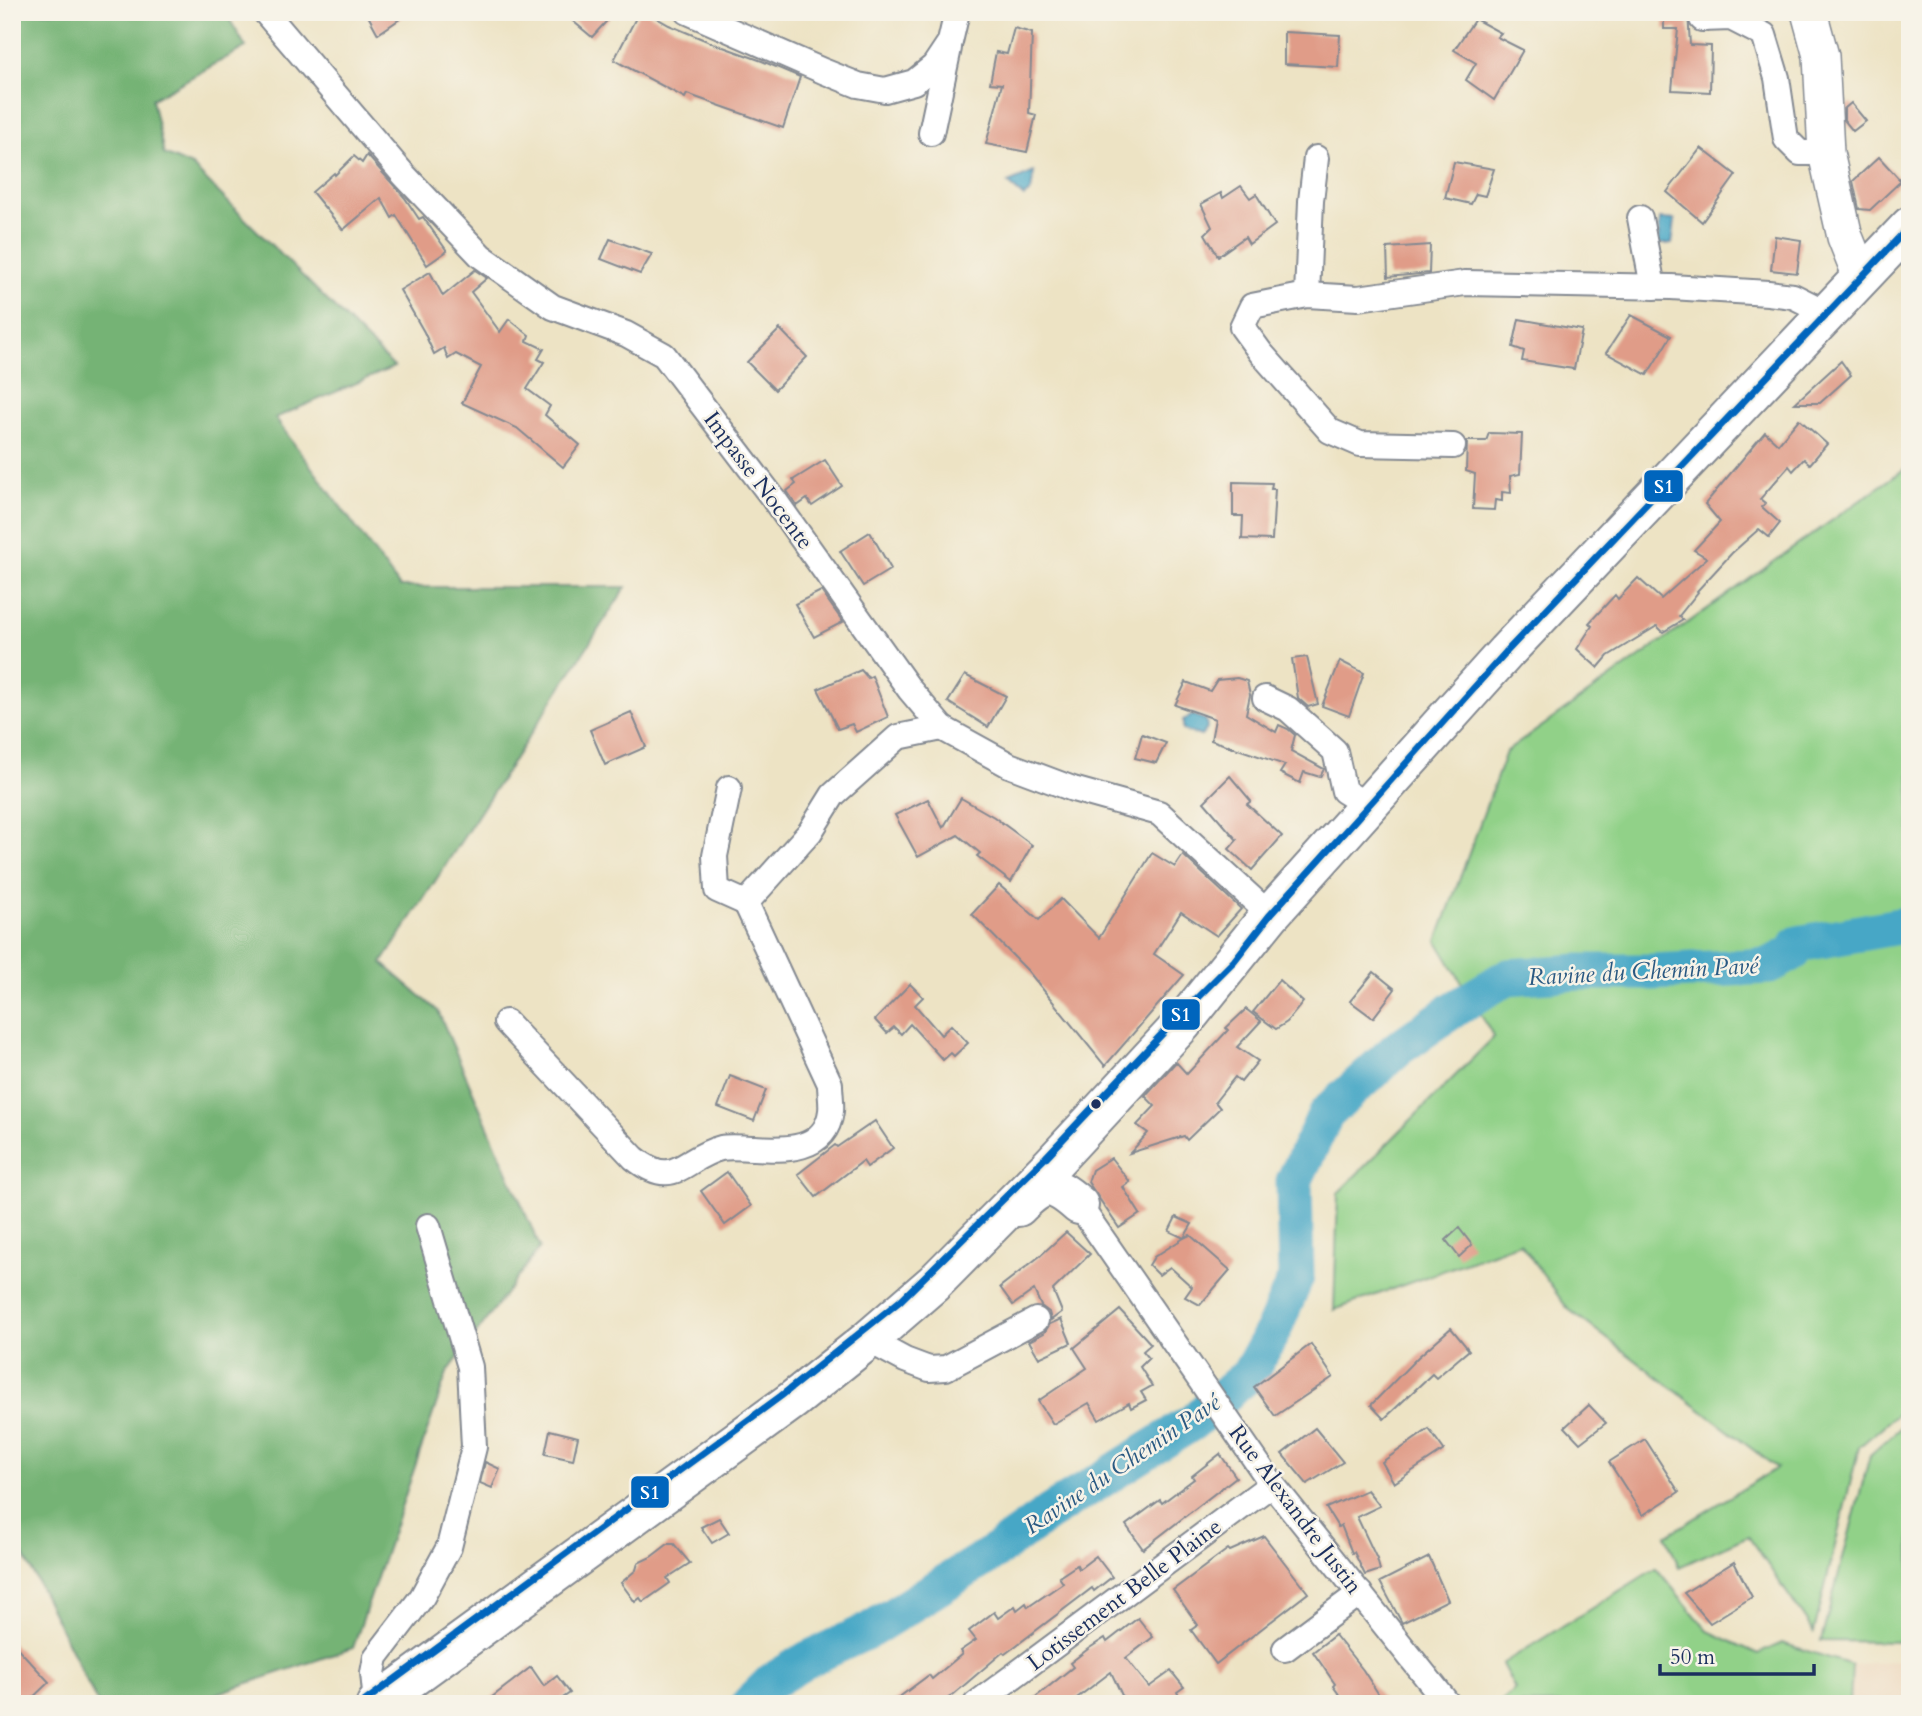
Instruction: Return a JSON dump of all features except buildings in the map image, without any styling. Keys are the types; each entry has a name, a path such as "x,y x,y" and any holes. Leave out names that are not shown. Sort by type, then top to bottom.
{"highway":[{"path":"374,1701 793,1401 934,1283 1096,1117 1182,1024 1270,915 1506,652 1910,226"},
{"path":"374,1701 782,1396 900,1301 1046,1157 1178,1016 1234,961"},
{"path":"1079,1205 1064,1178 1064,1169 1077,1147 1094,1129 1096,1117"},
{"path":"974,1243 984,1241 1033,1192 1042,1188 1062,1191 1079,1205"}],"main road":[{"path":"1809,12 1821,56 1826,153 1845,237 1861,277"}],"street":[{"name":"Impasse Nocente","path":"265,12 404,175 481,256 553,307 625,334 664,355 773,498 910,690 942,728 1009,765 1073,789 1159,813 1270,915"},
{"path":"688,12 858,85 886,90 914,82 934,66 951,38"},
{"path":"931,133 957,12"},
{"path":"1702,19 1731,18 1764,35 1777,78 1786,139 1800,153 1826,153"},
{"path":"1307,295 1311,201 1317,158"},
{"path":"1640,218 1653,287"},
{"path":"1453,446 1360,444 1330,431 1261,353 1242,327 1252,306 1307,295 1358,298 1465,283 1653,287 1768,293 1794,296 1827,313"},
{"path":"1265,698 1288,709 1335,751 1344,791 1368,806"},
{"path":"746,903 810,832 833,795 888,745 898,737 942,728"},
{"path":"506,1022 634,1158 648,1169 667,1174 721,1148 780,1150 808,1145 824,1131 831,1112 830,1084 746,903 717,890 715,856 729,788"},
{"name":"Rue Alexandre Justin","path":"1079,1205 1272,1484 1448,1704"},
{"path":"374,1701 373,1673 376,1657 422,1597 449,1547 474,1447 470,1367 428,1226"},
{"path":"868,1340 905,1360 929,1369 946,1368 1036,1320"},
{"name":"Lotissement Belle Plaine","path":"976,1704 1272,1484"},
{"path":"1284,1649 1360,1593"}],"shaded area":[{"path":"1910,1659 1910,1704 1850,1704 1852,1665"}],"green space":[{"path":"12,12 225,12 246,47 152,99 164,154 192,166 394,367 275,418 400,587 626,587 382,963 438,1011 540,1247 447,1373 353,1648 186,1704 98,1704 12,1531"},
{"path":"1910,465 1910,1403 1859,1447 1814,1632 1748,1536 1679,1567 1666,1536 1777,1468 1567,1308 1520,1243 1334,1310 1338,1193 1494,1037 1437,941 1506,752"},
{"path":"1910,1419 1910,1642 1821,1641 1870,1455"},
{"path":"1656,1568 1708,1631 1758,1654 1782,1643 1852,1665 1850,1704 1498,1704 1515,1689 1502,1664"}],"water":[{"path":"1034,172 1031,191 1024,197 1008,183"},
{"path":"1660,219 1675,220 1672,244 1658,244"},
{"path":"1193,715 1206,720 1207,729 1201,736 1183,730 1183,720"}],"waterway":[{"name":"Ravine du Chemin Pavé","path":"749,1704 772,1681 808,1659 870,1630 1193,1422 1249,1374 1274,1329 1296,1277 1294,1181 1326,1114 1397,1049 1456,1008 1507,977 1769,966 1794,952 1798,944 1910,924"}],"transit line":[{"name":"S1","path":"361,1704 781,1396 900,1301 1046,1157 1234,961 1270,915 1506,652 1910,226"}]}
